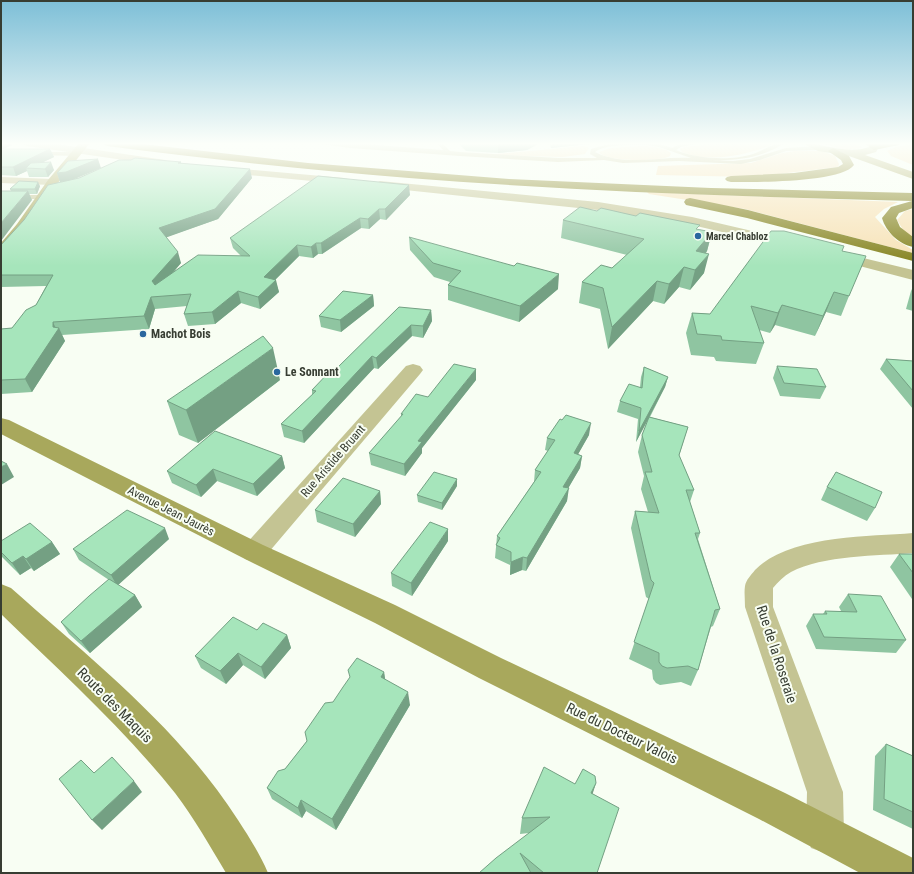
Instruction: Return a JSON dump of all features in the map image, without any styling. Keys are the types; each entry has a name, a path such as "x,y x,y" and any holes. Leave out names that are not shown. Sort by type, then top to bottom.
{"highway":[{"path":"530,184 618,192 706,205 913,257"},
{"path":"538,184 722,193 913,197"},
{"path":"655,184 913,192"},
{"path":"913,204 895,210 889,218 890,223 895,230 913,242"}],"main road":[{"path":"1,252 22,227 54,184"},
{"name":"Avenue Jean Jaurès","path":"1,425 254,552 343,594"},
{"name":"Rue du Docteur Valois","path":"343,594 772,806 901,873"},
{"name":"Route des Maquis","path":"1,596 108,697 163,752 189,782 219,824 248,873"}],"street":[{"path":"22,184 50,189"},
{"path":"372,184 598,206 692,221 808,248"},
{"path":"823,252 913,275"},
{"name":"Rue Aristide Bruant","path":"254,552 413,370"},
{"name":"Rue de la Roseraie","path":"825,834 826,792 790,698 759,607 759,585 769,573 782,565 800,558 830,551 913,542"}],"lane":[{"path":"1,197 14,198 50,189"}],"shaded area":[{"path":"647,192 898,202 884,209 875,217 896,240 913,250 913,253 745,209 649,194"},
{"path":"913,209 913,237 905,233 897,220 905,211"}],"building":[{"path":"16,184 37,184 35,189 10,189"},
{"path":"237,184 215,209 159,228 178,252 152,281 155,285 198,255 250,256 230,238 307,184 409,185 385,209 379,209 368,219 360,218 321,243 316,243 311,247 297,245 264,277 276,280 258,297 238,291 212,312 184,314 191,294 151,297 144,316 53,322 53,327 59,328 25,379 1,380 1,329 12,328 26,310 36,305 53,275 1,275 1,245 24,220 48,185"},
{"path":"1,191 28,191 1,223"},
{"path":"580,207 597,211 601,208 636,216 640,213 700,225 696,229 712,232 696,251 709,254 695,270 684,267 669,284 657,281 612,327 603,288 582,282 601,265 612,268 644,239 563,220"},
{"path":"771,231 784,231 844,246 842,251 866,256 849,296 834,292 823,316 782,305 778,313 751,306 764,343 722,340 721,336 697,334 692,313 710,314"},
{"path":"409,237 514,266 517,263 559,274 520,306 448,285 461,271 433,263"},
{"path":"343,291 373,295 340,320 319,316"},
{"path":"399,307 431,310 423,326 411,325 376,358 372,356 302,431 281,424 316,391 312,390 333,368 336,369"},
{"path":"263,336 273,348 186,410 167,401"},
{"path":"886,359 913,361 913,391"},
{"path":"454,364 476,369 418,441 422,442 404,464 369,453 403,414 401,414 416,394 428,397"},
{"path":"777,366 817,369 826,387 784,383"},
{"path":"644,367 668,377 639,431 641,408 620,401 629,384 642,388"},
{"path":"566,415 591,423 574,453 582,456 563,487 569,488 527,558 523,557 511,562 511,552 496,545 500,538 497,536 541,472 535,470 555,440 547,438 560,419 562,420"},
{"path":"649,417 688,427 679,455 694,490 686,490 700,533 695,533 720,609 715,610 698,670 688,666 667,668 662,666 659,662 659,653 634,642 654,583 651,580 635,511 659,513 645,472 652,472 642,435"},
{"path":"215,431 282,456 253,484 213,469 196,485 167,471"},
{"path":"1,461 7,464 1,467"},
{"path":"434,472 457,479 442,503 417,495"},
{"path":"836,472 882,492 875,508 827,487"},
{"path":"343,478 380,491 353,524 315,510"},
{"path":"127,510 165,528 111,575 73,549"},
{"path":"430,522 448,529 411,583 391,573"},
{"path":"30,523 52,542 26,559 23,556 12,563 1,552 1,541"},
{"path":"899,554 913,554 913,573"},
{"path":"109,579 135,595 81,641 61,622"},
{"path":"848,594 881,596 906,640 824,637 813,614 827,614 825,611 857,612"},
{"path":"233,617 257,630 263,623 287,635 261,667 238,653 220,671 195,656"},
{"path":"357,658 384,672 381,677 408,692 332,819 301,800 298,808 267,788 278,771 285,769 307,741 305,732 325,703 333,702 350,677 348,670"},
{"path":"886,744 913,756 913,812 884,799"},
{"path":"112,757 134,781 92,820 59,779 81,760 94,773"},
{"path":"544,767 575,784 583,769 595,776 596,783 591,793 619,808 597,873 544,873 520,853 531,873 479,873 496,858 550,817 522,818"}],"place":[{"name":"Marcel Chabloz","path":"698,236"},
{"name":"Machot Bois","path":"143,334"},
{"name":"Le Sonnant","path":"277,372"}]}
